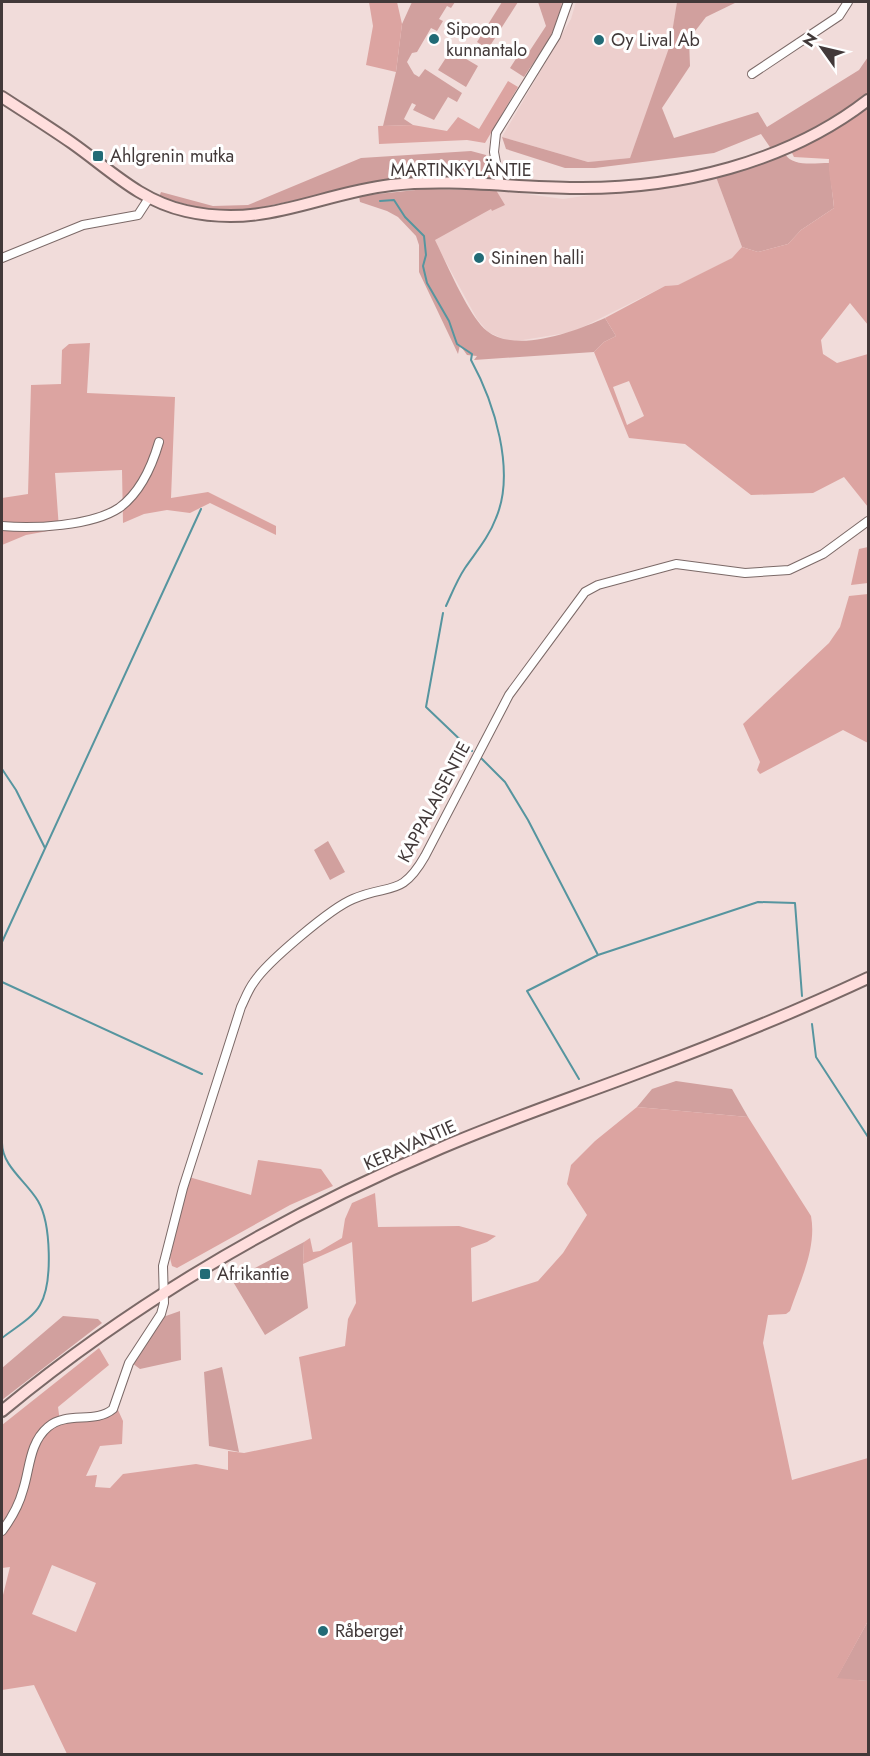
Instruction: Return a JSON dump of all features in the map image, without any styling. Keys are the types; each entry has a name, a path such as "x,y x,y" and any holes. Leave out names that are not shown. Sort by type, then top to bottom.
{"main road":[{"name":"MARTINKYLÄNTIE","path":"2,97 71,142 121,181 149,198 185,211 243,217 277,213 389,185 438,183 578,188 622,186 720,170 796,145 868,100"},
{"name":"KERAVANTIE","path":"2,1411 97,1338 164,1293 307,1210 422,1156 527,1113 737,1035 868,978"}],"street":[{"path":"500,185 494,152 496,133 556,36 568,2"},
{"path":"752,74 838,16 848,2"},
{"path":"2,258 83,225 138,215 149,198"},
{"path":"2,526 32,529 55,526 111,512 124,503 145,477 159,442"},
{"name":"KAPPALAISENTIE","path":"164,1293 163,1266 196,1141 241,1007 254,982 272,962 335,909 354,898 399,887 417,871 503,704 579,599 598,585 676,564 745,573 789,570 823,554 868,521"},
{"path":"2,1531 20,1500 34,1447 40,1434 59,1420 99,1416 109,1412 116,1404 129,1363 161,1314 164,1293"}],"shaded area":[{"path":"369,2 397,2 402,24 396,72 366,65 373,26"},
{"path":"412,2 455,2 451,8 447,6 439,19 443,21 437,31 431,28 417,52 412,53 407,62 414,74 419,77 425,69 462,93 457,102 448,97 434,120 413,110 416,105 412,103 404,119 413,125 383,126 396,72 402,24"},
{"path":"502,2 518,2 488,49 477,42"},
{"path":"538,2 562,2 553,32 524,77 510,68 521,51 527,55 546,26"},
{"path":"576,2 677,2 670,48 630,158 588,162 502,137 571,19"},
{"path":"677,2 737,2 706,17 689,39 690,66 662,108 674,138 758,112 767,127 859,70 868,57 868,100 774,153 761,134 714,153 595,168 565,168 506,149 502,137 588,162 630,158 670,45"},
{"path":"451,50 478,66 466,87 438,70"},
{"path":"508,81 518,87 485,143 467,140 379,144 378,126 413,125 447,131 458,117 479,129"},
{"path":"868,105 868,325 850,303 821,340 823,354 837,363 868,354 868,507 844,477 813,493 751,495 685,444 629,438 594,352 604,342 616,336 605,318 665,286 678,285 732,258 742,247 758,252 788,244 801,230 834,208 829,159 794,157 792,153 841,125","holes":["629,381 644,416 627,425 613,387"]},
{"path":"471,151 486,155 491,178 479,178 460,170 434,177 387,181 243,211 212,211 159,197 161,192 213,206 248,205 361,158"},
{"path":"785,154 798,163 829,163 834,208 801,230 788,244 758,252 742,247 716,177 747,169"},
{"path":"716,177 742,247 738,252 732,258 678,285 665,286 573,332 510,342 488,332 477,319 434,240 491,208 492,211 504,205 496,190 563,199"},
{"path":"425,189 496,190 505,205 492,211 491,209 435,240 466,302 487,331 499,338 529,340 563,334 605,318 616,336 604,342 594,352 474,360 477,356 467,355 460,345 458,354 419,272 419,245 416,236 398,217 360,202 359,196"},
{"path":"90,343 87,393 175,397 171,498 208,492 276,526 276,535 210,503 190,513 167,510 144,514 123,523 122,470 55,473 59,529 26,535 2,545 2,498 28,494 31,385 61,384 62,350 69,344"},
{"path":"868,547 868,583 851,585 859,549"},
{"path":"868,594 868,743 843,730 760,774 757,770 760,762 743,724 829,643 840,627 849,596"},
{"path":"328,841 345,872 330,880 314,850"},
{"path":"676,1081 732,1089 748,1117 637,1107 652,1089"},
{"path":"637,1107 748,1117 811,1216 810,1252 790,1311 786,1314 768,1315 763,1343 792,1480 868,1458 868,1621 837,1678 868,1681 868,1754 67,1754 34,1685 2,1690 2,1599 10,1567 2,1568 2,1425 99,1348 109,1365 58,1407 60,1422 102,1417 118,1410 123,1421 122,1444 100,1446 86,1476 97,1475 95,1487 110,1488 123,1474 196,1464 228,1470 228,1451 244,1453 312,1439 299,1357 345,1346 348,1319 356,1303 352,1242 303,1264 304,1242 310,1238 313,1252 320,1251 342,1238 345,1219 352,1203 375,1193 378,1227 459,1226 496,1236 471,1248 472,1302 538,1281 563,1253 587,1215 567,1184 571,1165 595,1141","holes":["52,1565 96,1583 76,1632 32,1614"]},
{"path":"258,1160 321,1169 333,1186 290,1205 177,1268 172,1266 170,1258 189,1177 251,1195"},
{"path":"304,1242 303,1264 308,1308 265,1335 232,1280"},
{"path":"180,1311 181,1360 140,1369 132,1363 163,1317"},
{"path":"63,1316 98,1319 102,1323 2,1400 2,1368"},
{"path":"222,1367 239,1452 209,1446 204,1372"},
{"path":"868,1621 868,1681 836,1679"}],"waterway":[{"path":"380,201 394,200 405,217 424,236 426,255 423,266 427,283 449,321 457,344 472,354 471,360 487,396 500,437 504,479 502,499 496,518 486,538 465,568 446,606"},
{"path":"2,942 201,509"},
{"path":"443,613 426,707 472,751"},
{"path":"481,758 505,782 528,820 598,955"},
{"path":"2,769 16,790 45,848"},
{"path":"579,1079 527,991 598,955 758,902 795,903 802,996"},
{"path":"2,982 202,1074"},
{"path":"812,1024 816,1057 868,1137"},
{"path":"2,1089 2,1130"},
{"path":"2,1143 10,1166 38,1201 46,1223 49,1253 47,1283 40,1305 28,1319 2,1338"}],"place":[{"name":"Sipoon kunnantalo","path":"434,39"},
{"name":"Oy Lival Ab","path":"599,40"},
{"name":"Ahlgrenin mutka","path":"98,156"},
{"name":"Sininen halli","path":"479,258"},
{"name":"Afrikantie","path":"205,1274"},
{"name":"Råberget","path":"323,1631"}]}
